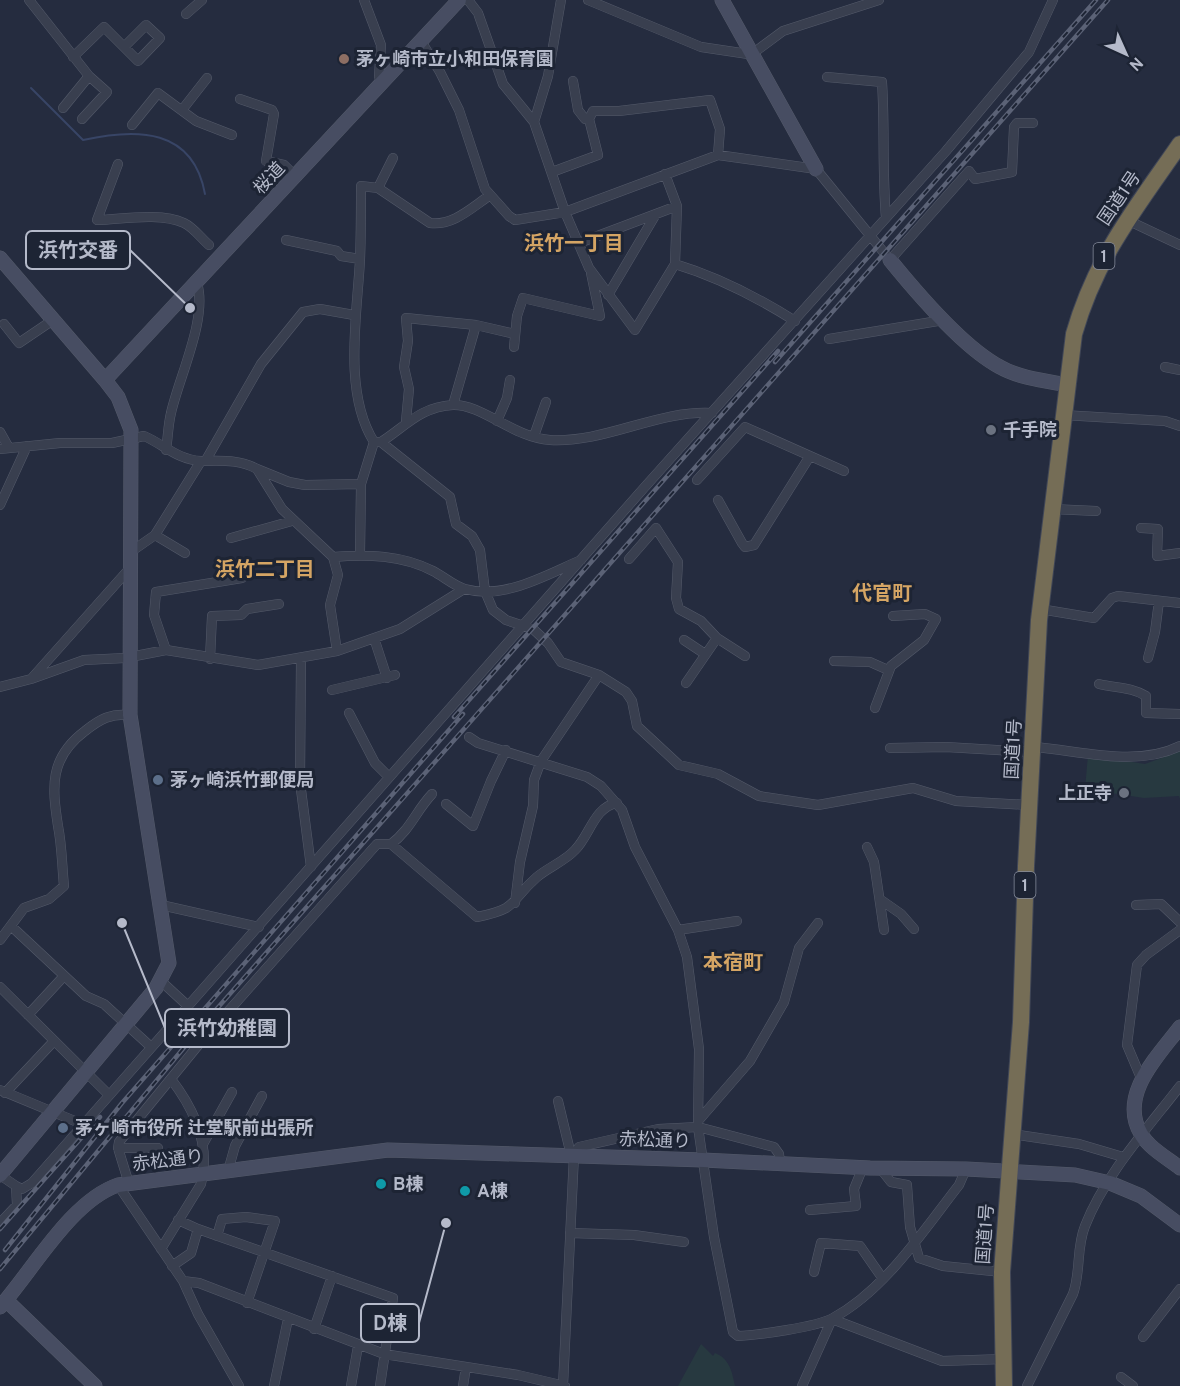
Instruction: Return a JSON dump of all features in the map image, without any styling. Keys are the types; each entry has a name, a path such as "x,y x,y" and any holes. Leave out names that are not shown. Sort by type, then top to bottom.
{"highway":[{"name":"国道1号","path":"1004,1386 1002,1272 1021,1022 1029,805 1040,609 1074,334 1084,299 1098,268 1127,220 1180,144"}],"street":[{"path":"29,0 89,76 114,100"},
{"path":"186,14 202,0"},
{"path":"364,0 381,45 379,76 381,84"},
{"name":"桜道","path":"105,380 459,0"},
{"path":"468,0 478,13 503,84 534,122 565,212 590,268 608,296 635,330 675,264 677,206 665,174"},
{"path":"534,122 548,76 561,0"},
{"path":"588,0 701,47 752,54 783,31 879,0"},
{"path":"722,0 816,169 890,260 944,320 999,367 1068,385"},
{"path":"0,258 105,380 124,409 132,437 130,715 169,953 169,963 162,982 0,1175 22,1189 32,1183 150,1046 259,927 389,777 795,321 1029,52 1053,0"},
{"path":"74,57 101,24 124,47"},
{"path":"421,41 440,72 459,111 489,196 515,220 565,212 718,155 816,169"},
{"path":"63,108 89,76"},
{"path":"827,76 882,82 885,122 881,165 885,218"},
{"path":"182,110 207,78"},
{"path":"573,81 578,110 583,117 589,119"},
{"path":"82,119 107,92"},
{"path":"132,125 158,93 196,121 232,135"},
{"path":"240,99 272,110 274,114 266,161 284,165 295,176"},
{"path":"552,172 598,155 589,119 593,111 620,111 710,100 720,129 718,155"},
{"path":"890,260 969,171 975,179 1012,172 1014,127 1017,123 1033,123"},
{"path":"378,188 393,158"},
{"path":"118,164 97,220 154,218 177,220 186,224 209,245"},
{"path":"489,196 448,223 440,225 430,223 378,188 361,186 360,259 354,315 360,409 364,428 378,442 450,497 456,524 472,536 480,550 485,591 500,617 524,625 548,643 561,663 599,675 626,692 632,701 637,726 679,765 718,774 750,793 824,806 913,788 956,801 1029,805"},
{"path":"579,243 677,206"},
{"path":"608,296 656,214"},
{"path":"1127,220 1180,245"},
{"path":"285,240 337,251 341,256 360,259"},
{"path":"675,264 707,274 769,305 795,321"},
{"path":"514,347 523,298 600,316 590,268"},
{"path":"166,450 170,415 194,332 200,293 197,283"},
{"path":"132,551 156,535 261,364 303,312 320,309 354,315"},
{"path":"406,421 409,389 404,367 408,341 406,318 476,325 515,334"},
{"path":"5,323 19,343 53,320"},
{"path":"829,339 944,320"},
{"path":"453,405 476,325"},
{"path":"1165,367 1180,370"},
{"path":"496,421 507,398 510,380"},
{"path":"534,436 546,402"},
{"path":"360,555 361,484 378,442 399,430 406,421 416,415 453,405 473,408 515,431 562,440 602,435 688,414 712,412"},
{"path":"1063,415 1165,422 1180,426"},
{"path":"697,480 745,427 795,447 844,471"},
{"path":"0,432 4,448 112,443 132,437 147,437 166,450 203,460 229,460 289,482 305,485 361,484"},
{"path":"0,505 27,446"},
{"path":"718,500 745,547 754,545 810,456"},
{"path":"257,469 292,521 333,557 338,575 330,605 337,651"},
{"path":"1052,509 1096,511"},
{"path":"231,538 279,527 292,521"},
{"path":"629,559 656,528 678,562 680,571 676,598 679,609 701,621 717,638 745,656"},
{"path":"1141,528 1158,529 1158,556 1180,553"},
{"path":"156,535 185,553"},
{"path":"333,557 360,555 416,564 431,569 464,589 485,591 513,588 583,560"},
{"path":"31,679 130,568"},
{"path":"166,650 154,615 156,592 242,578"},
{"path":"0,687 31,679 84,660 131,657 166,650 181,650 210,659 258,665 337,651 400,629 464,589"},
{"path":"1040,609 1094,618 1112,598 1118,596 1180,603"},
{"path":"1148,658 1155,632 1159,601"},
{"path":"210,659 212,616 241,615 247,605 279,604"},
{"path":"875,708 884,688 888,670 924,640 936,619 925,614 893,616"},
{"path":"332,690 391,676 374,638"},
{"path":"686,683 717,638"},
{"path":"684,640 705,654"},
{"path":"301,658 300,782 311,867"},
{"path":"834,661 870,662 888,670"},
{"path":"515,903 520,862 533,806 533,788 541,761 599,675"},
{"path":"1099,684 1119,689 1134,689 1146,696 1146,712 1180,714"},
{"path":"349,713 375,762 389,777"},
{"path":"0,940 24,908 49,898 64,886 52,788 59,764 69,746 87,729 109,714 130,715"},
{"path":"469,737 478,743 541,761 594,780 617,803 635,846 678,930 690,979 699,1049 698,1124 714,1237 733,1332 738,1336 762,1335 832,1319 884,1279 959,1185 966,1169"},
{"path":"890,748 1032,750 1138,757 1171,751 1180,746"},
{"path":"446,804 473,826 506,750"},
{"path":"239,1386 203,1323 183,1281 160,1250 123,1184 119,1142 171,1079 377,844 391,844 402,836 416,819 417,810 432,794"},
{"path":"391,844 477,917 502,912 515,903 536,878 578,847 605,806 617,803"},
{"path":"867,847 874,862 884,930"},
{"path":"881,900 901,914 914,929"},
{"path":"1136,905 1161,904 1180,922"},
{"path":"160,905 259,927"},
{"path":"678,930 737,921"},
{"path":"698,1124 750,1061 784,1002 800,948 818,923"},
{"path":"11,926 86,996 104,1004 150,1046"},
{"path":"1141,1078 1127,1046 1137,965 1146,955 1180,930"},
{"path":"28,1015 64,976"},
{"path":"162,982 188,1006"},
{"path":"0,987 108,1094"},
{"path":"1180,1028 1141,1078 1136,1111 1142,1135 1180,1168"},
{"path":"54,1041 2,1092 82,1124"},
{"path":"160,1250 201,1184 204,1174 203,1144 189,1103 171,1079"},
{"path":"1027,1386 1078,1281 1079,1252 1085,1226 1123,1157 1180,1086"},
{"path":"203,1144 232,1092"},
{"path":"228,1171 235,1146 261,1096"},
{"path":"183,1281 199,1283 358,1346 384,1354 564,1386 572,1155 558,1101"},
{"path":"572,1155 579,1146 585,1143 667,1127 698,1124 774,1147 779,1154 780,1163"},
{"path":"1012,1134 1079,1144 1123,1157"},
{"path":"118,1148 158,1148"},
{"name":"赤松通り","path":"123,1184 388,1150 880,1168 966,1169 1075,1175 1110,1182 1141,1196 1180,1225"},
{"path":"810,1210 856,1206 854,1189 863,1167"},
{"path":"880,1168 891,1182 907,1185 910,1227 916,1240 918,1258 944,1266 1002,1272"},
{"path":"96,1386 3,1304 79,1210 102,1190 123,1184"},
{"path":"0,1223 16,1204 16,1186"},
{"path":"217,1236 222,1219 246,1217 275,1221 247,1303"},
{"path":"178,1220 393,1298 380,1386"},
{"path":"172,1266 191,1253 198,1229"},
{"path":"570,1233 634,1235 684,1242"},
{"path":"814,1272 821,1243 860,1246 884,1279"},
{"path":"315,1329 332,1276"},
{"path":"1143,1337 1180,1288"},
{"path":"273,1386 288,1319"},
{"path":"832,1319 942,1361 1004,1359"},
{"path":"804,1385 832,1319"},
{"path":"351,1386 358,1346"},
{"path":"463,1386 466,1367"},
{"path":"1121,1377 1133,1386"}],"shaded area":[{"path":"1180,751 1180,799 1179,796 1144,798 1085,789 1088,755 1145,764"},
{"path":"701,1344 713,1356 715,1353 727,1362 735,1386 678,1386"}],"waterway":[{"path":"31,88 83,140 103,136 142,134 160,138 175,145 188,156 199,172 205,194"}],"railway":[{"path":"775,362 1096,0"},
{"path":"0,1269 206,1021 1108,0"},
{"path":"454,717 778,351"},
{"path":"5,1250 122,1103 463,714"},
{"path":"0,1229 100,1117"}],"place":[{"name":"茅ヶ崎市立小和田保育園","path":"344,59"},
{"name":"浜竹交番","path":"190,308"},
{"name":"千手院","path":"991,430"},
{"name":"茅ヶ崎浜竹郵便局","path":"158,780"},
{"name":"上正寺","path":"1124,793"},
{"name":"浜竹幼稚園","path":"122,923"},
{"name":"茅ヶ崎市役所 辻堂駅前出張所","path":"63,1128"},
{"name":"B棟","path":"381,1184"},
{"name":"A棟","path":"465,1191"},
{"name":"D棟","path":"446,1223"}],"district":[{"name":"浜竹一丁目","path":"574,243"},
{"name":"浜竹二丁目","path":"265,569"},
{"name":"代官町","path":"882,593"},
{"name":"本宿町","path":"733,962"}]}
